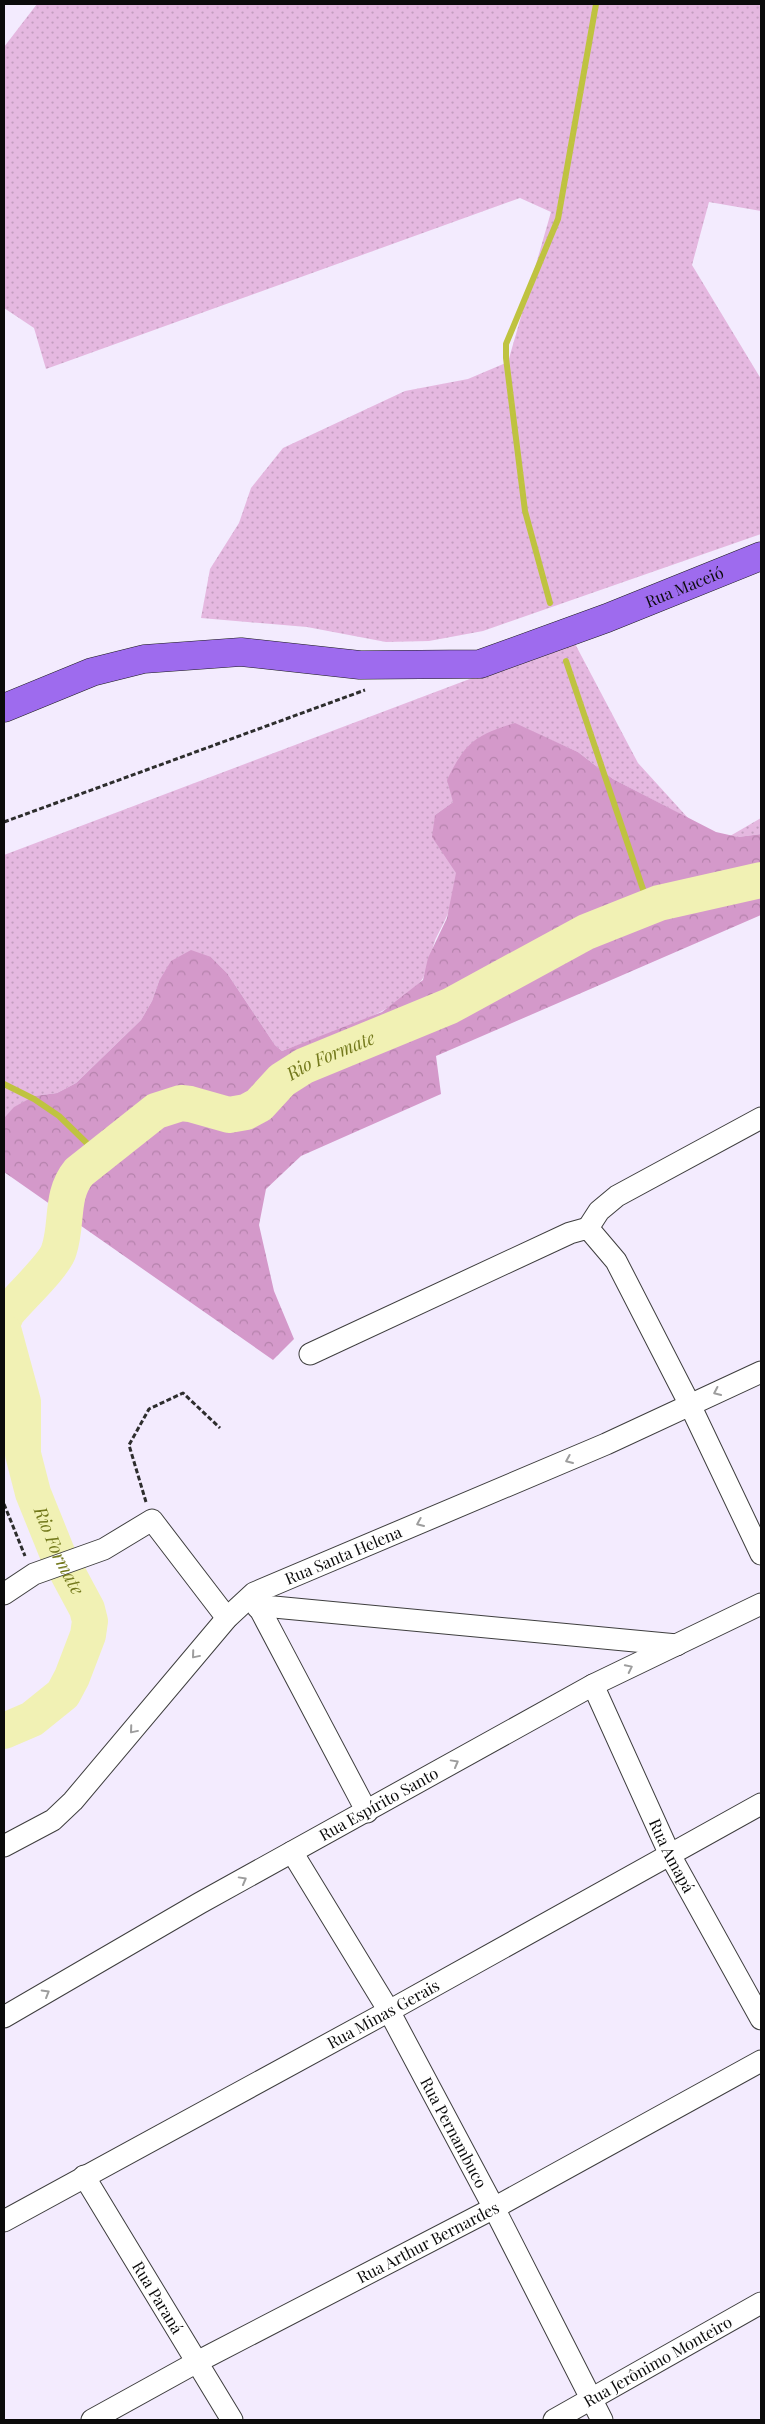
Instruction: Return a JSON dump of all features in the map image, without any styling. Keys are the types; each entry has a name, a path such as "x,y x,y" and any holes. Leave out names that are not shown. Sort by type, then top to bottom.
{"main road":[{"name":"Rua Maceió","path":"4,708 92,672 144,660 242,652 360,665 480,664 607,618 761,556"}],"street":[{"path":"310,1354 570,1233 588,1228 599,1211 617,1196 761,1118"},
{"path":"588,1228 616,1262 690,1405 761,1554"},
{"name":"Rua Santa Helena","path":"4,1846 53,1820 73,1801 227,1618 255,1601 606,1444 761,1372"},
{"path":"4,1594 34,1574 104,1549 152,1520 227,1618"},
{"path":"255,1601 274,1607 677,1645"},
{"path":"255,1601 367,1812"},
{"name":"Rua Espírito Santo","path":"4,2017 292,1852 593,1685 761,1604"},
{"name":"Rua Amapá","path":"593,1685 670,1855 761,2019"},
{"name":"Rua Minas Gerais","path":"4,2221 761,1804"},
{"name":"Rua Pernambuco","path":"292,1852 388,2011 494,2208 602,2420"},
{"name":"Rua Arthur Bernardes","path":"92,2420 197,2362 494,2208 761,2061"},
{"name":"Rua Paraná","path":"84,2176 232,2420"},
{"name":"Rua Jerônimo Monteiro","path":"554,2420 761,2303"}],"path":[{"path":"152,1520 129,1446 149,1409 183,1393 220,1428"},
{"path":"4,1504 14,1534 34,1574"}],"shaded area":[{"path":"37,4 761,4 761,211 709,202 692,265 761,379 761,534 483,631 429,641 386,642 307,627 201,618 210,569 239,523 251,488 283,448 405,391 468,379 508,362 551,212 520,198 46,369 34,328 4,308 4,47"},
{"path":"573,640 638,763 688,818 613,779 578,752 515,724 453,802 435,815 455,867 455,890 423,978 408,994 375,1015 356,1024 282,1051 275,1045 227,973 211,957 159,981 152,1001 141,1020 76,1083 57,1093 34,1096 15,1107 4,1118 4,855"},
{"path":"761,818 761,834 738,837 730,836"}],"green space":[{"path":"515,723 578,752 613,779 716,832 738,837 761,834 761,915 436,1056 441,1094 301,1156 266,1189 259,1225 274,1291 294,1339 273,1360 4,1172 4,1118 14,1107 34,1096 57,1093 76,1083 141,1020 152,1001 159,981 171,961 191,950 211,957 227,973 275,1045 282,1051 382,1012 423,980 428,958 447,918 456,873 432,837 435,815 453,802 447,780 453,767 473,742 501,727"}],"waterway":[{"path":"550,603 525,511 506,358 506,344 558,219 596,4"},
{"path":"566,661 649,907"},
{"name":"Rio Formate","path":"4,1320 7,1313 44,1273 56,1256 62,1240 69,1190 79,1172 156,1111 181,1103 229,1115 246,1112 259,1105 282,1080 304,1066 450,1006 586,932 659,903 761,880"},
{"path":"4,1084 34,1099 59,1116 100,1156"},
{"name":"Rio Formate","path":"4,1332 23,1402 23,1454 33,1493 58,1555 87,1609 90,1621 88,1635 72,1677 63,1694 32,1719 4,1731"}]}
